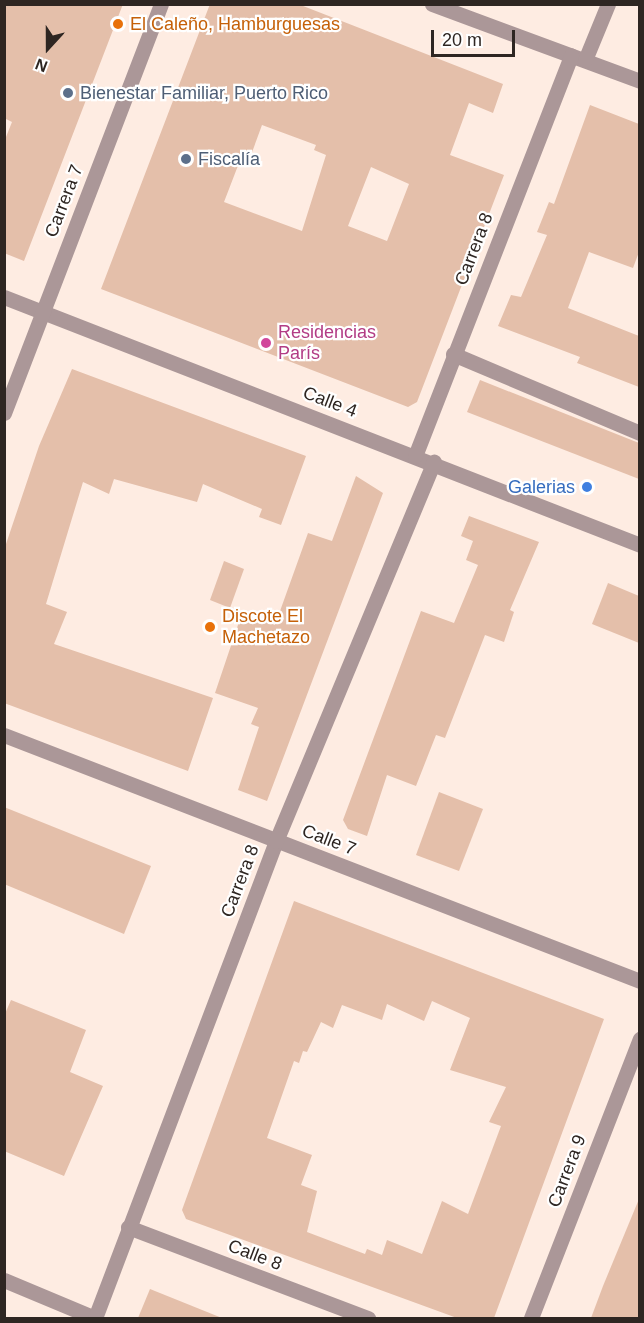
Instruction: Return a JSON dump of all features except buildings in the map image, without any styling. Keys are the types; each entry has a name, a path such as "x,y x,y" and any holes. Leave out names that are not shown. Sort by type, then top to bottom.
{"street":[{"name":"Carrera 7","path":"4,412 161,4"},
{"path":"432,4 639,81"},
{"name":"Carrera 8","path":"415,456 453,354 578,58 608,4"},
{"name":"Calle 4","path":"4,297 43,310 434,462 639,545"},
{"path":"453,354 639,433"},
{"name":"Carrera 8","path":"95,1318 276,841 434,462"},
{"name":"Calle 7","path":"4,735 639,981"},
{"name":"Carrera 9","path":"531,1318 639,1038"},
{"name":"Calle 8","path":"128,1227 368,1318"},
{"path":"4,1280 95,1318"}],"place":[{"name":"El Caleño, Hamburguesas","path":"118,24"},
{"name":"Bienestar Familiar, Puerto Rico","path":"68,93"},
{"name":"Fiscalía","path":"186,159"},
{"name":"Residencias París","path":"266,343"},
{"name":"Galerias","path":"587,487"},
{"name":"Discote El Machetazo","path":"210,627"}]}
